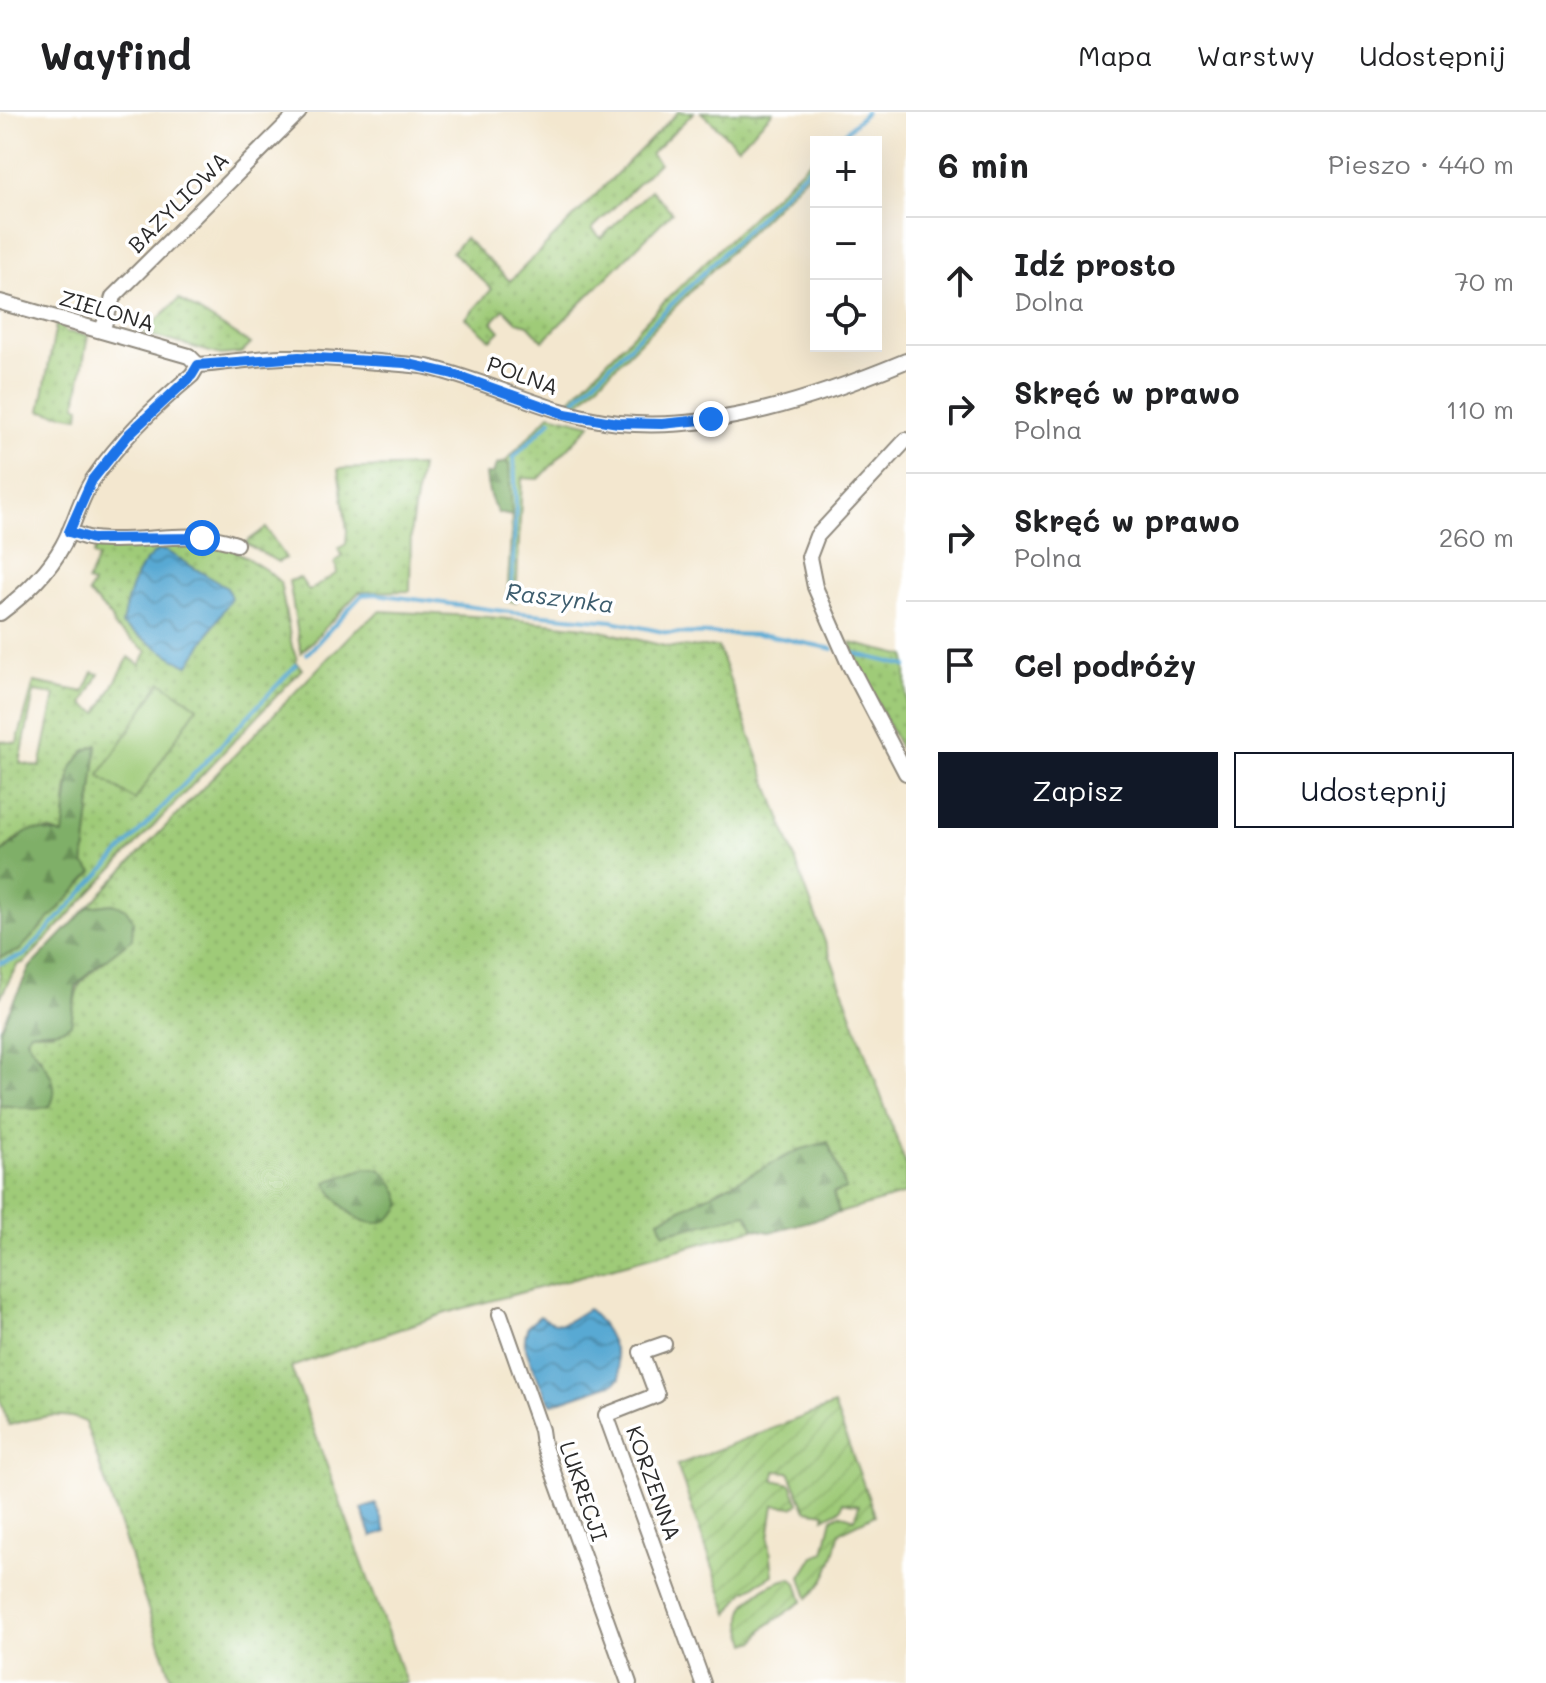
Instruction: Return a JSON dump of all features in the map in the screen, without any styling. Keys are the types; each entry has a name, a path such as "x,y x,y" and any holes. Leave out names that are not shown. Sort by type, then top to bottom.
{"street":[{"name":"BAZYLIOWA","path":"102,331 113,297 299,112"},
{"name":"ZIELONA","path":"0,302 189,356 198,365"},
{"name":"POLNA","path":"198,365 299,357 405,363 453,374 565,414 618,423 662,424 736,416 849,384 906,361"},
{"path":"0,613 43,574 69,532 92,480 129,434 192,375 198,365"},
{"path":"906,440 817,536 809,557 815,587 849,664 906,773"},
{"path":"69,532 93,539 202,538 236,544"},
{"name":"LUKRECJI","path":"500,1314 629,1683"},
{"name":"KORZENNA","path":"664,1344 641,1352 657,1395 606,1415 703,1683"}],"green space":[{"path":"678,112 694,112 651,154 659,163 592,229 601,238 651,190 672,212 543,341 528,325 517,322 504,309 492,322 500,331 491,340 466,318 492,289 452,252 465,238 510,281"},
{"path":"701,112 773,112 738,147"},
{"path":"810,161 810,172 574,408 564,406 663,303"},
{"path":"179,299 251,344 242,353 221,355 143,333"},
{"path":"56,325 66,332 88,335 76,405 80,407 79,417 40,411"},
{"path":"550,414 591,424 539,479 522,478 516,602 507,601 512,516 505,462"},
{"path":"509,464 512,516 498,513 486,479 486,474 493,474 496,465"},
{"path":"421,466 411,528 410,591 359,592 301,653 289,581 300,578 309,591 337,573 335,562 343,556 338,549 346,544 347,530 338,469"},
{"path":"266,528 286,558 278,562 245,543"},
{"path":"142,544 226,545 280,582 295,661 302,669 25,962 17,965 0,998 0,957 19,951 84,865 97,746 86,751 72,770 64,835 49,830 17,838 0,854 0,741 17,743 34,682 84,692 93,672 99,674 83,704 98,713 129,657 140,665 147,651 114,627 112,618 88,593 93,584 87,582 98,558 93,555 96,548","holes":["34,692 55,695 40,767 20,763"]},
{"path":"381,611 490,617 585,627 669,647 718,647 906,1165 906,1194 839,1213 833,1193 846,1189 828,1142 799,1150 659,1220 664,1233 747,1213 754,1229 446,1313 291,1367 406,1683 173,1683 85,1422 57,1416 9,1425 0,1400 0,1105 36,1109 41,1057 26,1038 30,1032 52,1032 71,1024 79,986 108,959 113,904 88,907 355,630"},
{"path":"851,643 906,656 906,760 863,674"},
{"path":"161,682 197,707 135,800 99,776"},
{"path":"97,745 84,864 93,872 19,951 0,957 0,854 22,835 33,830 63,835 71,769 84,751"},
{"path":"113,904 125,908 133,920 132,939 88,973 76,987 71,1024 57,1030 30,1032 26,1038 52,1078 54,1096 50,1106 36,1109 0,1105 0,1029 30,967 88,907"},
{"path":"828,1142 846,1189 833,1193 839,1213 770,1232 754,1229 747,1214 664,1233 659,1220 799,1150"},
{"path":"366,1168 380,1169 388,1177 402,1205 382,1222 371,1223 350,1213 326,1182"},
{"path":"834,1405 875,1515 840,1532 825,1576 808,1598 801,1577 814,1556 824,1552 832,1518 840,1514 855,1519 859,1505 843,1502 841,1509 824,1518 825,1513 806,1510 789,1472 775,1471 774,1480 791,1484 799,1503 794,1507 774,1505 769,1538 773,1575 744,1592 729,1614 677,1465"},
{"path":"791,1578 797,1583 803,1601 764,1628 756,1641 747,1644 742,1621 748,1603 768,1587"}],"water":[{"path":"159,550 166,551 227,588 231,598 189,665 122,625 129,594 138,573"},
{"path":"588,1309 611,1340 620,1378 614,1383 552,1404 526,1350 528,1326 540,1316 555,1323 565,1323"},
{"path":"376,1504 386,1532 372,1537 362,1509"}],"waterway":[{"path":"842,136 866,112"},
{"path":"570,405 810,167"},
{"path":"511,597 516,506 514,457 551,420"},
{"name":"Raszynka","path":"307,654 362,595 376,594 510,612 612,621 668,633 766,635 833,649"},
{"name":"Raszynka","path":"853,653 906,666"},
{"name":"Raszynka","path":"0,963 23,956 296,665"}],"route":[{"path":"202,538 93,539 69,532 92,480 129,434 192,375 198,365 299,357 405,363 453,374 565,414 618,423 686,423 711,419"}]}
